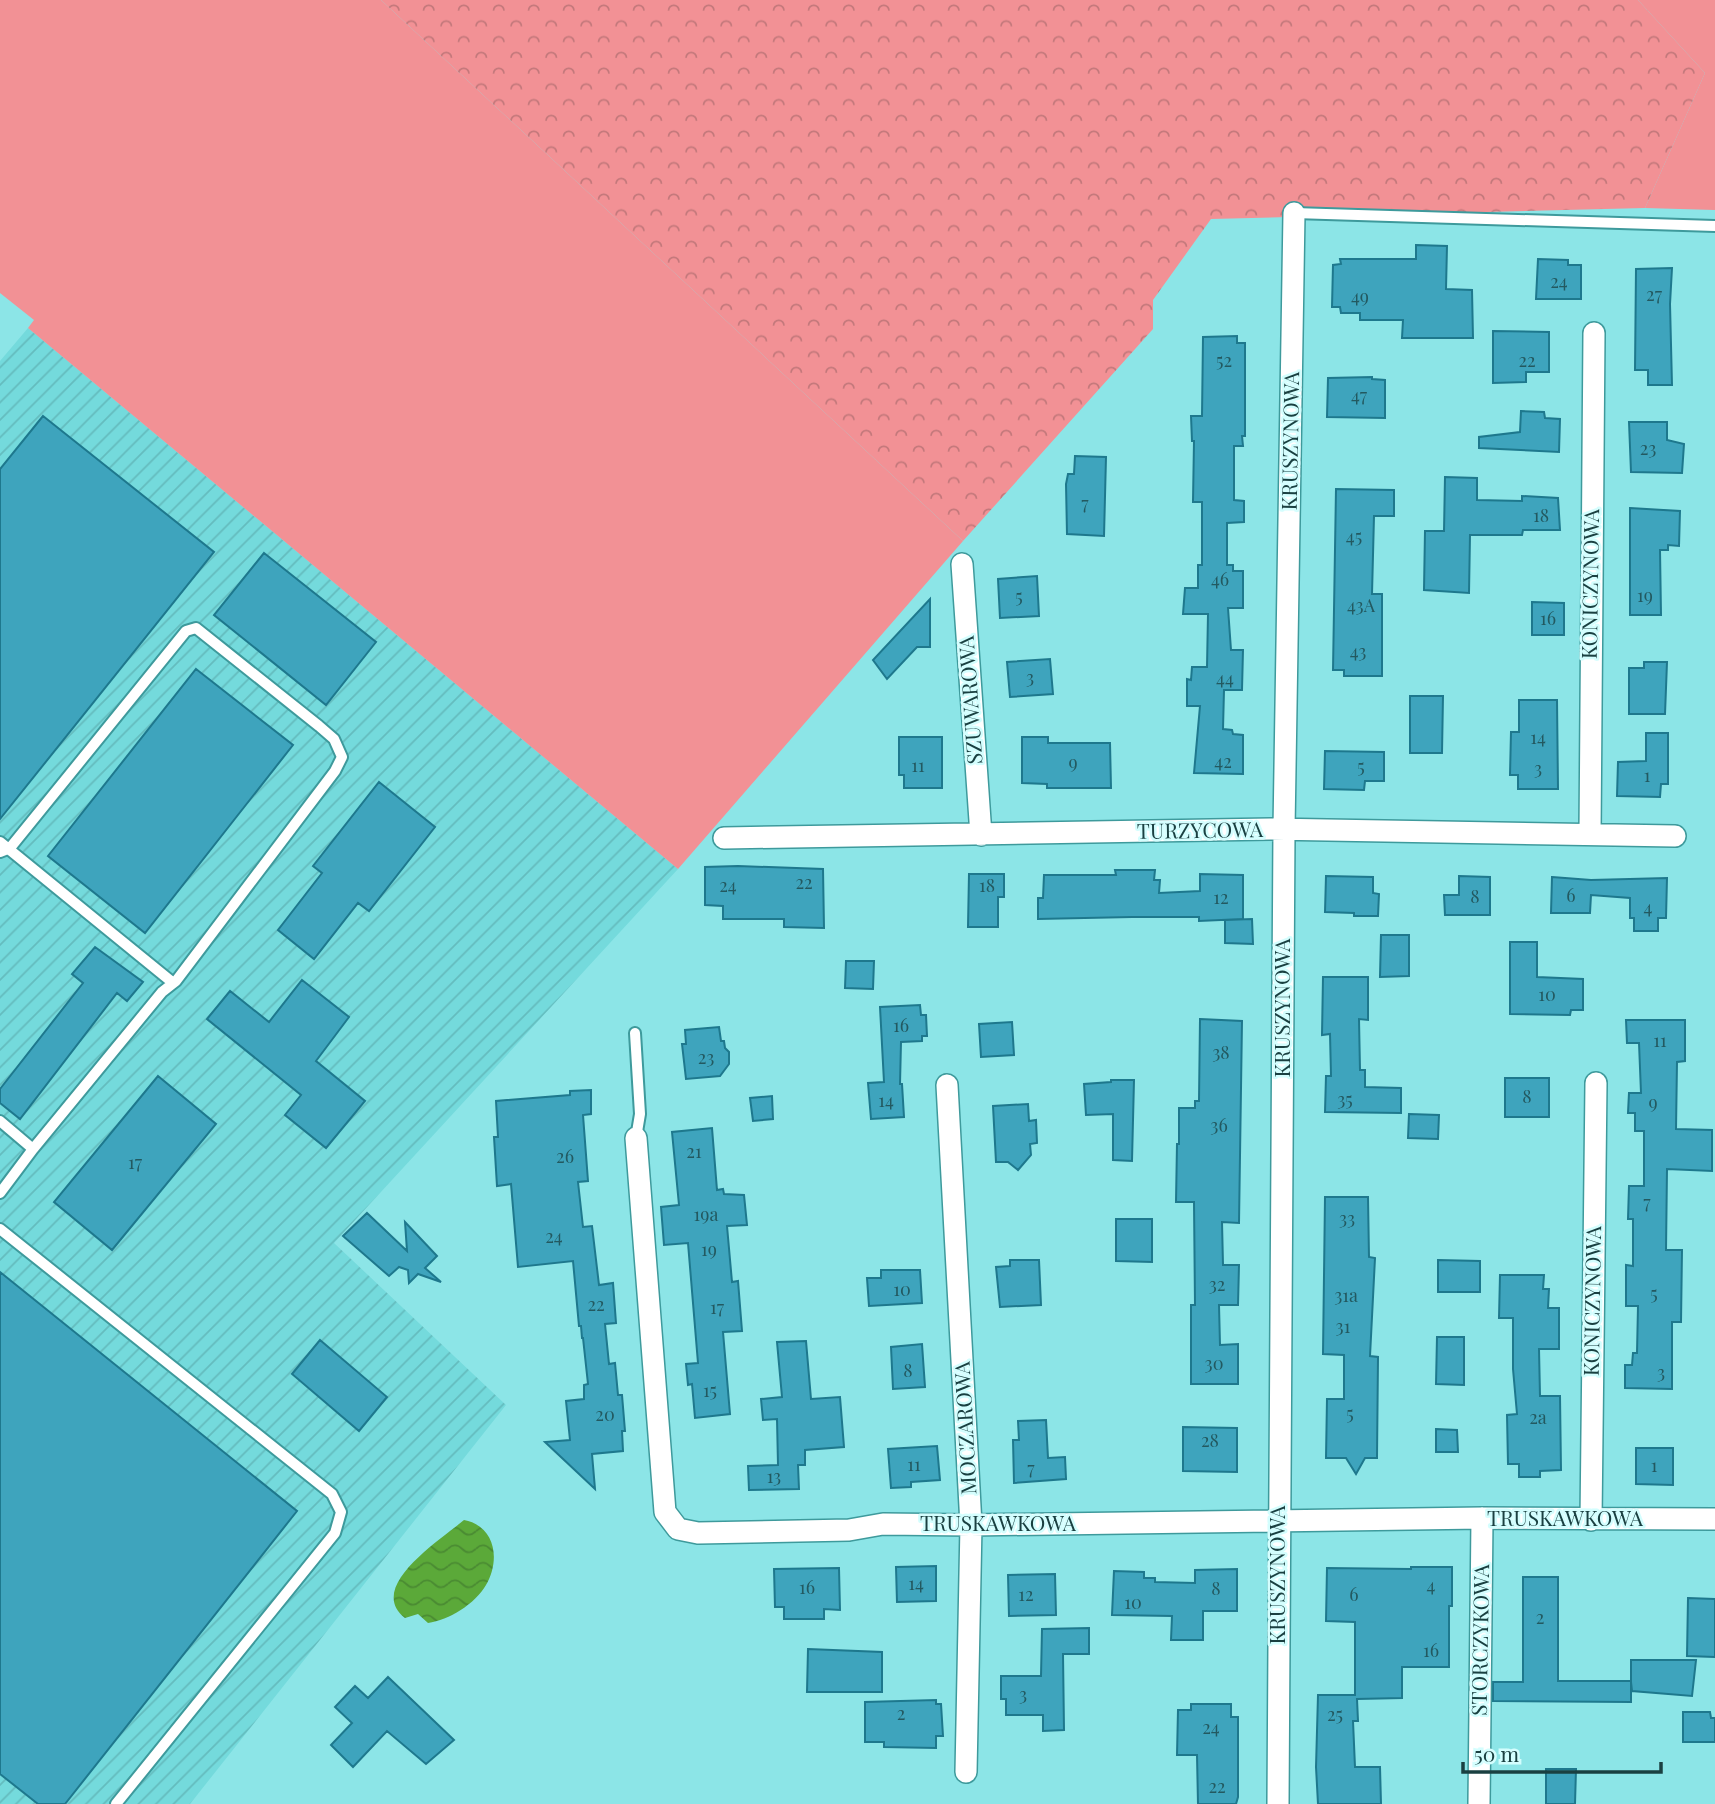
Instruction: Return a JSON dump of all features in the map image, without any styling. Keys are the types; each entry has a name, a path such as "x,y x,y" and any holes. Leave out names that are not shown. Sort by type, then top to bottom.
{"street":[{"name":"KRUSZYNOWA","path":"1278,1804 1284,829 1294,213"},
{"name":"KONICZYNOWA","path":"1590,834 1594,333"},
{"name":"SZUWAROWA","path":"962,564 981,835"},
{"name":"TURZYCOWA","path":"724,838 1284,829 1675,836"},
{"name":"KONICZYNOWA","path":"1591,1520 1596,1083"},
{"name":"MOCZAROWA","path":"947,1085 971,1525 966,1772"},
{"name":"TRUSKAWKOWA","path":"636,1138 665,1512 678,1529 698,1533 849,1530 883,1524 1482,1518 1715,1519"},
{"name":"STORCZYKOWA","path":"1479,1804 1482,1518"}],"lane":[{"path":"1294,213 1715,226"},
{"path":"0,1193 33,1149 172,982 176,981 335,771 342,757 334,739 196,628 186,631 3,847 172,982"},
{"path":"635,1034 640,1114 636,1138"},
{"path":"0,1121 33,1149"},
{"path":"0,1229 332,1494 341,1512 335,1533 117,1804"}],"shaded area":[{"path":"28,328 678,869 334,1243 506,1405 190,1804 0,1804 0,361"}],"green space":[{"path":"0,0 381,0 963,541 678,869 28,328 34,320 0,293"},
{"path":"381,0 1638,0 1705,73 1645,208 1211,219 1153,300 1153,329 963,541"},
{"path":"1638,0 1715,0 1715,210 1645,208 1705,73"}],"water":[{"path":"464,1520 474,1523 489,1536 494,1555 491,1575 486,1585 468,1605 444,1618 428,1623 418,1614 405,1618 395,1606 394,1592 400,1578 425,1551"}],"building":[{"path":"1416,245 1447,246 1446,289 1472,290 1473,338 1402,338 1403,320 1360,320 1360,313 1341,313 1340,307 1332,307 1333,265 1341,264 1340,259 1416,259"},
{"path":"1538,259 1568,260 1568,265 1581,265 1581,299 1536,299"},
{"path":"1672,268 1672,385 1648,385 1648,370 1635,370 1636,269"},
{"path":"1493,331 1549,332 1549,372 1526,372 1526,382 1493,383"},
{"path":"1237,336 1237,343 1245,343 1245,436 1242,436 1243,446 1234,446 1234,500 1244,501 1244,522 1227,523 1227,565 1233,565 1233,571 1243,571 1243,608 1228,608 1231,650 1243,650 1242,690 1224,690 1223,729 1243,735 1243,774 1194,773 1200,706 1187,706 1187,679 1191,680 1192,667 1207,667 1208,614 1183,614 1185,588 1198,588 1198,565 1202,565 1202,502 1193,502 1194,441 1191,416 1202,416 1203,337"},
{"path":"1372,377 1385,380 1385,418 1327,417 1328,378"},
{"path":"1521,411 1544,412 1545,418 1560,419 1559,452 1479,448 1479,437 1520,432"},
{"path":"43,416 214,552 0,819 0,469"},
{"path":"1629,422 1667,422 1667,440 1684,444 1682,473 1631,472"},
{"path":"1075,456 1106,457 1104,536 1067,534 1066,484 1068,474 1074,474"},
{"path":"1445,477 1477,478 1477,500 1522,501 1522,496 1558,498 1560,530 1523,530 1522,535 1470,535 1469,593 1424,590 1425,531 1444,531"},
{"path":"1336,489 1394,490 1394,516 1374,516 1372,594 1382,594 1382,676 1344,676 1344,670 1333,670"},
{"path":"1630,508 1680,511 1679,546 1668,545 1668,550 1660,550 1661,615 1630,615"},
{"path":"264,553 376,642 326,705 214,615"},
{"path":"1037,576 1039,616 1000,618 998,579"},
{"path":"930,599 930,647 917,647 887,679 873,660"},
{"path":"1532,602 1564,603 1564,635 1532,635"},
{"path":"1050,659 1053,694 1010,697 1007,662"},
{"path":"1644,662 1667,662 1665,714 1629,714 1629,668 1644,668"},
{"path":"196,669 293,745 145,933 48,856"},
{"path":"1410,696 1443,696 1442,753 1410,753"},
{"path":"1519,700 1557,700 1558,789 1518,789 1518,775 1510,775 1511,732 1519,732"},
{"path":"1646,733 1668,733 1668,784 1661,784 1660,797 1617,796 1618,762 1646,761"},
{"path":"899,737 942,737 942,788 904,788 904,775 899,775"},
{"path":"1022,737 1048,737 1048,743 1110,743 1111,788 1047,788 1047,784 1022,783"},
{"path":"1325,751 1384,752 1384,781 1365,781 1364,790 1324,789"},
{"path":"379,782 435,827 369,911 358,903 314,959 278,930 322,873 313,866"},
{"path":"705,867 823,869 824,928 784,927 784,919 723,919 723,906 705,905"},
{"path":"1115,870 1155,870 1154,880 1160,880 1159,893 1200,891 1200,874 1243,875 1243,919 1038,919 1038,898 1043,898 1044,875 1116,875"},
{"path":"969,874 1004,874 1004,897 998,897 998,927 968,927"},
{"path":"1326,876 1373,877 1373,893 1379,894 1378,916 1325,912"},
{"path":"1459,876 1490,877 1490,915 1445,915 1444,895 1459,895"},
{"path":"1552,877 1591,880 1667,878 1666,918 1658,918 1658,931 1634,931 1634,918 1630,918 1630,898 1591,895 1590,913 1551,913"},
{"path":"1252,919 1253,944 1225,943 1225,920"},
{"path":"1381,935 1409,935 1409,976 1380,977"},
{"path":"1510,942 1537,942 1537,977 1583,979 1583,1010 1571,1010 1570,1015 1510,1014"},
{"path":"95,947 143,982 127,1001 117,993 20,1119 0,1103 0,1089 83,983 72,974"},
{"path":"846,961 874,961 873,989 845,988"},
{"path":"1323,977 1368,977 1368,1020 1359,1019 1360,1070 1365,1070 1365,1087 1401,1088 1401,1113 1325,1112 1326,1076 1331,1076 1330,1034 1322,1035"},
{"path":"302,980 349,1017 316,1061 365,1101 326,1148 285,1115 301,1095 207,1019 230,991 269,1022"},
{"path":"920,1005 921,1015 926,1015 927,1036 922,1036 922,1041 901,1042 900,1084 904,1117 871,1119 868,1083 884,1082 880,1007"},
{"path":"1200,1019 1242,1021 1239,1223 1222,1222 1223,1265 1239,1265 1238,1305 1219,1305 1220,1345 1238,1344 1238,1384 1191,1384 1191,1305 1195,1305 1194,1202 1176,1202 1177,1144 1179,1108 1195,1108 1195,1101 1199,1101"},
{"path":"1626,1020 1685,1020 1685,1061 1677,1062 1676,1129 1712,1130 1712,1171 1667,1169 1666,1250 1682,1250 1681,1322 1672,1322 1672,1389 1625,1388 1625,1365 1632,1365 1633,1353 1637,1353 1638,1306 1626,1306 1626,1265 1633,1266 1633,1219 1628,1219 1629,1186 1644,1186 1644,1131 1635,1131 1635,1113 1628,1113 1629,1093 1641,1093 1639,1043 1627,1043"},
{"path":"1012,1022 1014,1055 981,1057 979,1024"},
{"path":"719,1027 721,1041 724,1041 729,1052 729,1064 720,1076 686,1079 682,1044 686,1044 685,1030"},
{"path":"158,1076 216,1124 112,1250 54,1202"},
{"path":"1505,1078 1549,1078 1549,1117 1505,1117"},
{"path":"1134,1080 1132,1161 1113,1160 1113,1114 1086,1115 1084,1084"},
{"path":"591,1090 591,1114 583,1115 588,1181 578,1182 583,1227 592,1226 599,1285 613,1283 616,1323 605,1324 609,1364 615,1363 618,1395 622,1395 625,1431 622,1431 623,1451 592,1454 595,1489 545,1442 570,1440 566,1401 584,1399 584,1385 588,1384 573,1261 518,1267 511,1184 497,1186 494,1137 498,1137 496,1101 570,1095 570,1091"},
{"path":"772,1096 773,1119 753,1121 750,1098"},
{"path":"1028,1104 1029,1121 1036,1120 1037,1143 1030,1144 1031,1155 1018,1170 1008,1162 996,1162 993,1106"},
{"path":"1409,1114 1439,1115 1438,1139 1408,1138"},
{"path":"712,1128 717,1190 723,1189 724,1194 744,1195 747,1225 727,1226 732,1282 738,1281 742,1331 723,1332 730,1414 695,1418 692,1384 688,1385 686,1364 698,1363 688,1243 664,1245 661,1207 679,1205 672,1132"},
{"path":"1325,1197 1368,1197 1369,1257 1375,1258 1370,1356 1378,1357 1377,1458 1365,1458 1356,1474 1346,1458 1326,1458 1327,1399 1344,1399 1344,1355 1323,1354"},
{"path":"367,1213 407,1251 405,1222 437,1256 425,1268 441,1282 418,1274 409,1283 408,1270 399,1267 389,1276 343,1236"},
{"path":"1116,1219 1152,1219 1152,1262 1116,1261"},
{"path":"1010,1260 1039,1260 1041,1305 1000,1307 996,1267 1010,1266"},
{"path":"1438,1260 1480,1261 1480,1292 1438,1292"},
{"path":"881,1270 920,1270 922,1303 869,1306 867,1278 881,1278"},
{"path":"0,1272 297,1511 65,1804 38,1804 0,1774"},
{"path":"1500,1275 1544,1275 1543,1289 1549,1289 1548,1308 1559,1308 1559,1349 1539,1349 1540,1396 1560,1396 1561,1470 1540,1471 1540,1477 1519,1477 1519,1464 1508,1464 1507,1415 1517,1414 1513,1369 1513,1318 1499,1318"},
{"path":"1437,1337 1464,1337 1464,1385 1436,1384"},
{"path":"320,1340 387,1397 359,1431 292,1374"},
{"path":"806,1341 811,1399 840,1397 844,1447 805,1450 805,1465 798,1465 799,1489 749,1490 748,1466 778,1465 777,1419 763,1420 761,1399 782,1397 777,1342"},
{"path":"922,1344 925,1387 893,1389 891,1347"},
{"path":"1046,1420 1048,1458 1065,1457 1066,1479 1014,1483 1013,1440 1019,1440 1018,1421"},
{"path":"1183,1427 1237,1428 1237,1472 1183,1471"},
{"path":"1436,1429 1457,1430 1458,1452 1436,1452"},
{"path":"937,1446 940,1480 911,1482 911,1487 891,1488 888,1449"},
{"path":"1636,1448 1673,1448 1673,1485 1636,1484"},
{"path":"936,1566 936,1601 897,1602 896,1567"},
{"path":"1452,1567 1449,1667 1402,1667 1402,1698 1357,1699 1358,1721 1353,1721 1355,1767 1380,1767 1381,1804 1318,1804 1318,1695 1355,1695 1355,1622 1326,1621 1327,1568"},
{"path":"839,1568 840,1610 824,1609 824,1619 784,1619 784,1607 775,1607 774,1569"},
{"path":"1237,1569 1237,1611 1203,1611 1203,1640 1171,1640 1172,1616 1112,1615 1114,1571 1144,1572 1144,1578 1155,1578 1155,1582 1195,1583 1195,1570"},
{"path":"1055,1574 1056,1615 1009,1616 1008,1575"},
{"path":"1523,1577 1558,1577 1558,1681 1631,1681 1631,1660 1696,1660 1692,1696 1632,1691 1631,1682 1631,1702 1493,1701 1493,1682 1523,1682"},
{"path":"1688,1598 1715,1599 1715,1657 1687,1656"},
{"path":"1089,1628 1089,1654 1063,1654 1064,1730 1043,1731 1043,1715 1006,1715 1006,1699 1001,1699 1001,1676 1041,1676 1042,1629"},
{"path":"808,1649 882,1652 882,1692 807,1692"},
{"path":"388,1677 454,1740 426,1764 387,1731 353,1767 331,1745 352,1723 335,1707 355,1686 368,1698"},
{"path":"936,1700 936,1704 941,1704 943,1736 936,1736 936,1748 884,1747 884,1742 865,1742 865,1702"},
{"path":"1191,1704 1231,1704 1231,1717 1238,1717 1236,1804 1198,1804 1197,1755 1177,1755 1178,1710 1191,1710"},
{"path":"1683,1712 1710,1712 1711,1718 1715,1718 1715,1742 1683,1742"},
{"path":"1546,1769 1576,1769 1575,1804 1546,1804"}]}
